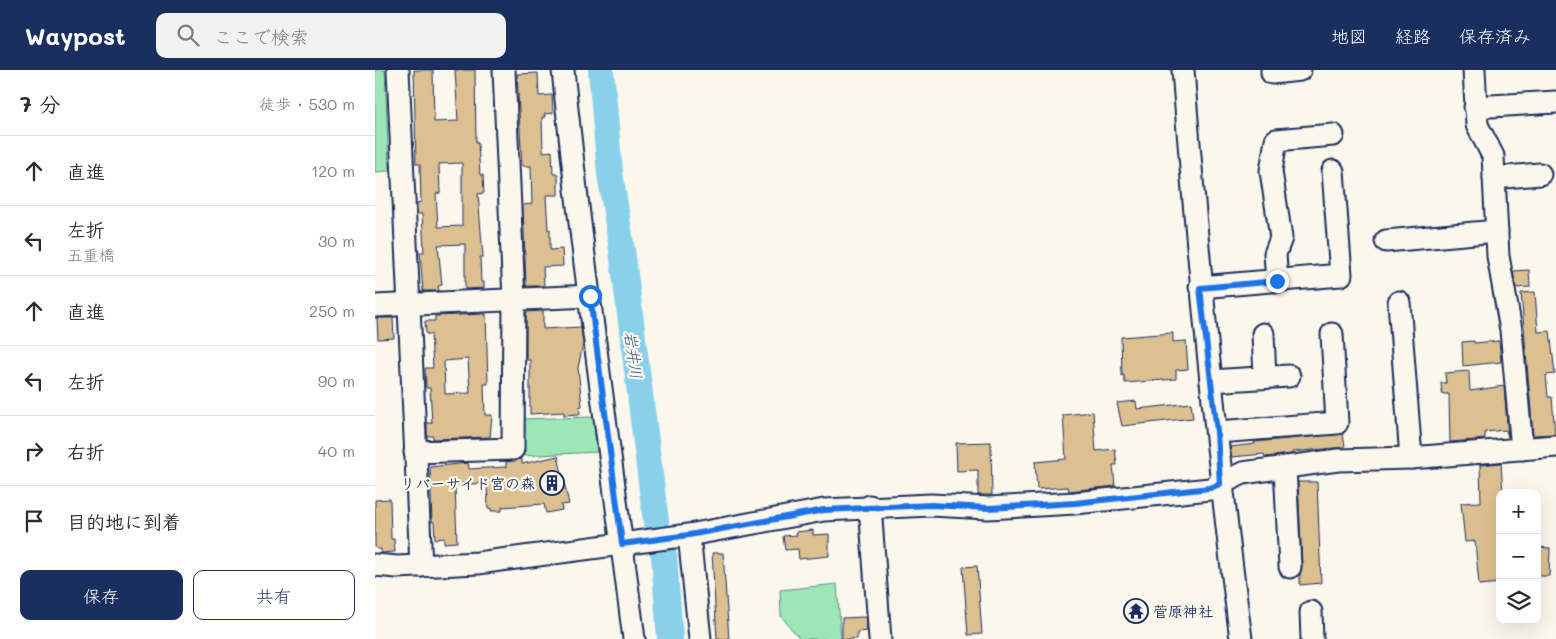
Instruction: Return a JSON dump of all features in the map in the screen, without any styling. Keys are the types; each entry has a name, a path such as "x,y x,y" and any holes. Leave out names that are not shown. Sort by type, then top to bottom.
{"street":[{"path":"398,70 421,566"},
{"path":"415,452 513,449 514,300 504,70"},
{"path":"563,70 578,218 627,544 634,639"},
{"path":"1184,70 1200,288 1217,432 1220,484 1241,639"},
{"path":"1272,70 1272,73 1300,70"},
{"path":"1474,70 1477,125 1493,156 1498,256 1511,330 1522,449"},
{"path":"1475,107 1556,102"},
{"path":"1277,281 1275,254 1281,238 1271,171 1276,140 1333,135"},
{"path":"1200,288 1341,275 1333,171"},
{"path":"1494,178 1541,174"},
{"path":"1387,241 1497,231"},
{"path":"375,306 590,296"},
{"path":"1399,302 1411,458"},
{"path":"1263,334 1265,377"},
{"path":"1217,432 1337,423 1332,334"},
{"path":"1211,381 1289,376"},
{"path":"375,565 421,566 478,563 685,536 824,510 869,506 931,505 988,508 1027,506 1210,488 1243,473 1338,460 1411,458 1556,446"},
{"path":"1285,467 1289,567"},
{"path":"869,506 881,639"},
{"path":"685,536 700,639"},
{"path":"1311,612 1312,639"}],"green space":[{"path":"375,70 385,70 389,171 375,172"},
{"path":"593,417 597,452 520,456 520,419"},
{"path":"837,584 841,639 800,639 781,616 780,590"}],"building":[{"path":"414,70 433,70 434,122 458,121 455,70 475,70 476,143 478,143 480,175 483,175 484,193 478,194 483,257 480,257 481,282 484,282 484,288 465,289 465,244 438,245 442,285 438,286 439,291 423,291 420,252 424,252 422,214 417,214 417,203 421,202 420,164 416,164","holes":["462,163 462,226 438,227 436,194 440,193 439,164"]},
{"path":"538,73 539,96 552,95 553,113 544,114 545,117 542,117 543,152 552,151 553,174 558,174 558,195 546,195 548,230 550,229 550,250 562,249 563,266 543,267 544,286 526,286 523,205 532,204 531,166 522,166 517,74"},
{"path":"1529,270 1530,287 1516,288 1513,271"},
{"path":"1535,292 1538,332 1550,331 1555,374 1546,375 1548,397 1552,397 1555,434 1533,435 1521,293"},
{"path":"543,311 543,329 581,327 583,344 578,368 582,406 579,407 580,414 564,415 564,412 530,414 530,360 526,360 526,312"},
{"path":"486,314 488,384 484,384 485,415 492,415 490,437 433,439 433,436 427,436 427,423 432,423 430,388 426,388 425,368 433,368 431,334 426,334 425,321 435,321 435,316","holes":["468,359 470,393 445,394 444,361"]},
{"path":"377,318 393,318 394,338 378,339"},
{"path":"1173,333 1173,342 1186,341 1188,369 1176,370 1176,379 1125,383 1124,375 1122,376 1121,337"},
{"path":"1474,341 1474,343 1499,341 1501,362 1463,366 1462,342"},
{"path":"1469,371 1470,391 1504,386 1508,437 1506,430 1485,432 1485,439 1450,442 1449,394 1442,394 1441,383 1446,383 1445,373"},
{"path":"1136,401 1137,409 1191,403 1193,418 1122,426 1117,403"},
{"path":"1093,412 1096,451 1115,449 1117,465 1113,465 1115,486 1069,491 1068,487 1037,489 1035,462 1066,459 1063,415"},
{"path":"1343,434 1345,447 1292,452 1292,454 1265,457 1264,454 1232,457 1230,447 1255,444 1254,442"},
{"path":"991,442 992,495 978,495 978,470 957,471 956,443"},
{"path":"558,456 569,504 561,505 562,510 546,513 544,504 502,507 502,511 491,511 491,508 488,509 487,483 455,485 457,542 444,543 444,538 435,539 434,522 432,522 430,467 468,463 469,469 506,467 506,462 522,459 522,464"},
{"path":"1501,463 1503,489 1496,489 1496,583 1479,585 1475,541 1465,542 1461,503 1481,502 1480,465"},
{"path":"1298,482 1317,482 1321,583 1300,585 1302,566"},
{"path":"390,499 391,539 394,539 395,552 381,553 381,549 377,549 375,546 375,500"},
{"path":"813,530 813,535 829,534 829,556 799,559 798,549 785,550 783,536 797,535 796,532"},
{"path":"1541,547 1550,548 1549,576 1541,576"},
{"path":"712,553 723,553 729,639 717,639"},
{"path":"977,566 982,634 968,635 963,567"},
{"path":"866,617 867,631 857,632 857,639 842,639 842,618"}],"waterway":[{"name":"岩井川","path":"601,70 610,173 622,250 657,530 664,556 670,639"}],"place":[{"name":"リバーサイド宮の森","path":"552,483"},
{"name":"菅原神社","path":"1136,611"}],"route":[{"path":"590,296 622,544 631,544 824,510 869,506 931,505 988,508 1075,503 1210,488 1220,484 1217,432 1200,288 1277,281"}]}
